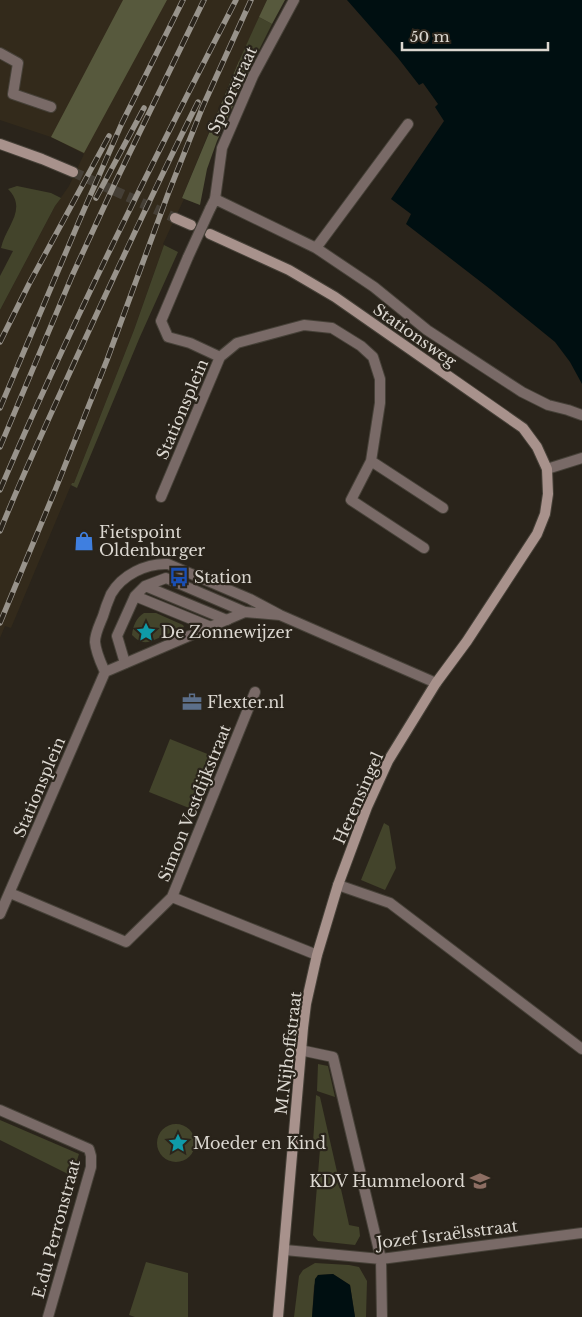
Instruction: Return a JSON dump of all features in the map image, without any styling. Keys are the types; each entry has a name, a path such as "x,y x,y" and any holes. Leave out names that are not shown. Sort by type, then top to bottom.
{"main road":[{"path":"0,144 73,172"},
{"path":"175,218 190,225"},
{"name":"Stationsweg","path":"210,234 289,270 335,297 523,428 537,446 547,469"},
{"name":"Herensingel","path":"338,885 388,761 436,682 466,641 537,534 545,514 548,494 547,469"},
{"name":"M.Nijhoffstraat","path":"278,1317 300,1050 306,1004 317,955 338,885"}],"street":[{"name":"Spoorstraat","path":"215,199 222,148 254,76 294,0"},
{"path":"0,53 18,63 13,94 51,107"},
{"path":"316,248 408,124"},
{"name":"Stationsplein","path":"161,497 220,357 190,343 168,337 161,320 215,199"},
{"name":"Stationsweg","path":"215,199 316,248 374,287 427,330 522,392 548,405 582,415"},
{"path":"220,357 237,343 304,325 332,328 361,346 373,358 380,378 380,403 371,461 351,500 424,548"},
{"path":"547,469 582,458"},
{"path":"371,461 443,508"},
{"path":"245,612 105,672 95,644 95,636 111,595 118,585 128,576 145,568 168,564 250,599 280,615 436,682"},
{"path":"125,663 117,636 135,596 145,586 166,578 245,612 280,615"},
{"path":"145,586 227,620"},
{"path":"135,596 211,627"},
{"name":"Stationsplein","path":"0,914 105,672"},
{"name":"Simon Vestdijkstraat","path":"10,893 126,942 172,897 255,692"},
{"path":"338,885 390,904 582,1050"},
{"name":"Simon Vestdijkstraat","path":"172,897 317,955"},
{"path":"300,1050 333,1057 382,1258 382,1317"},
{"name":"E.du Perronstraat","path":"0,1110 89,1149 91,1156 91,1167 48,1317"},
{"name":"Jozef Israëlsstraat","path":"285,1250 382,1258 582,1233"}],"shaded area":[{"path":"0,0 267,0 225,93 182,198 184,199 163,244 134,330 74,483 71,485 11,628 5,626 0,638 0,310 55,206 69,186 84,154 51,137 0,120"},
{"path":"347,0 582,0 582,384 570,362 555,342 406,224 411,214 391,199 444,121 435,107 438,104 423,83 419,85"},
{"path":"333,1274 350,1285 355,1317 312,1317 315,1279 318,1275"}],"green space":[{"path":"123,0 167,0 84,153 51,137"},
{"path":"267,0 285,0 272,24 259,17"},
{"path":"259,17 272,24 251,66 239,61"},
{"path":"239,61 251,66 217,141 207,169 200,205 182,198"},
{"path":"17,186 51,193 61,198 0,310 0,276 13,251 1,248 16,211 14,196 8,189"},
{"path":"164,245 178,252 139,339 77,488 71,485 74,483 134,330"},
{"path":"144,613 156,613 184,627 154,640 152,636 153,629 144,626 141,633 144,638 148,638 151,641 141,641 132,635 135,622"},
{"path":"170,739 210,755 189,808 149,792"},
{"path":"384,823 389,826 396,868 385,890 361,880"},
{"path":"318,1064 328,1066 335,1097 317,1091"},
{"path":"316,1095 320,1097 349,1225 359,1227 360,1236 355,1245 318,1241 313,1235 320,1149 313,1143"},
{"path":"0,1120 79,1154 72,1176 0,1140"},
{"path":"176,1124 189,1130 195,1143 189,1156 176,1162 163,1156 157,1143 163,1130"},
{"path":"146,1262 188,1273 188,1317 135,1317 129,1315"},
{"path":"315,1263 359,1267 367,1281 366,1317 355,1317 350,1285 333,1274 318,1275 314,1286 312,1317 294,1317 299,1276 303,1270"}],"tunnel":[{"path":"73,172 175,218"}],"railway":[{"path":"0,408 122,123 183,0"},
{"path":"0,447 72,276 204,0"},
{"path":"0,490 84,304 236,0"},
{"path":"0,623 107,360 168,194 203,106 251,0"},
{"path":"0,531 36,446 105,296 198,102"},
{"path":"96,198 144,108"},
{"path":"0,342 109,136"}],"place":[{"name":"Fietspoint Oldenburger","path":"84,541"},
{"name":"Station","path":"179,577"},
{"name":"De Zonnewijzer","path":"146,632"},
{"name":"Flexter.nl","path":"192,702"},
{"name":"Moeder en Kind","path":"178,1143"},
{"name":"KDV Hummeloord","path":"480,1181"}]}
